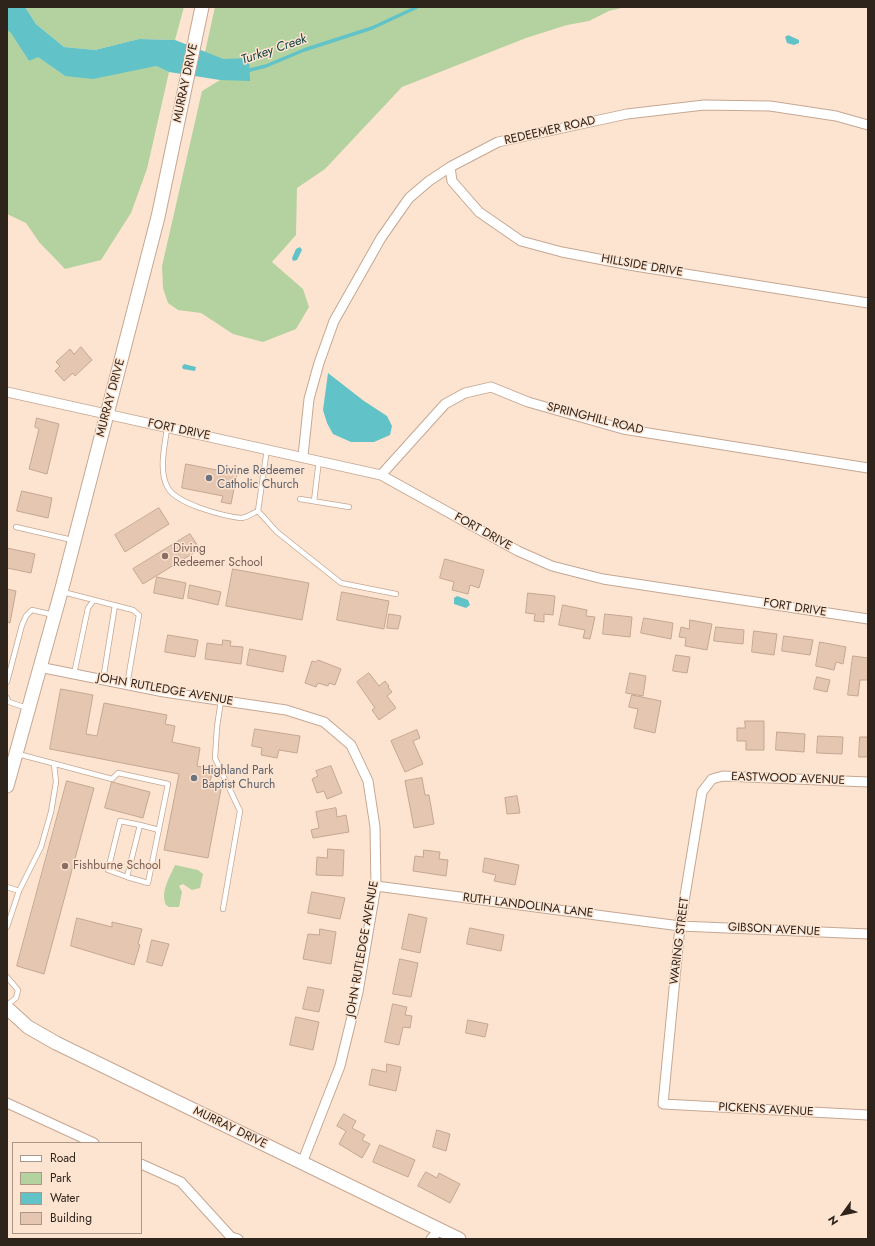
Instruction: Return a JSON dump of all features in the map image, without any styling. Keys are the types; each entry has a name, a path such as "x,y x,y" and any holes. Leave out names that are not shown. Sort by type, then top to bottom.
{"street":[{"name":"MURRAY DRIVE","path":"7,786 54,616 158,217 202,7"},
{"name":"REDEEMER ROAD","path":"303,456 309,399 318,363 334,321 381,238 409,198 429,181 450,168 498,142 626,114 704,106 770,106 836,116 868,125"},
{"name":"HILLSIDE DRIVE","path":"450,168 452,181 479,212 521,241 562,252 628,264 868,303"},
{"name":"SPRINGHILL ROAD","path":"381,475 445,404 465,393 492,387 528,402 623,429 868,468"},
{"name":"FORT DRIVE","path":"7,392 167,428 303,456 381,475 518,551 552,566 603,579 868,619"},
{"name":"JOHN RUTLEDGE AVENUE","path":"39,667 164,692 286,710 324,722 351,745 368,781 375,827 376,886 358,992 340,1066 302,1163"},
{"name":"EASTWOOD AVENUE","path":"709,782 723,776 868,782"},
{"name":"WARING STREET","path":"663,1104 680,926 702,792 709,782"},
{"name":"RUTH LANDOLINA LANE","path":"376,886 680,926"},
{"name":"GIBSON AVENUE","path":"680,926 868,934"},
{"name":"MURRAY DRIVE","path":"7,1008 28,1027 56,1043 302,1163 435,1235 459,1239"},
{"path":"7,1103 92,1142"},
{"name":"PICKENS AVENUE","path":"663,1104 868,1115"},
{"path":"142,1164 181,1182 230,1237 238,1239"}],"lane":[{"path":"167,428 163,474 168,489 182,500 206,510 242,518 258,511"},
{"path":"258,511 267,449"},
{"path":"314,501 319,460"},
{"path":"300,499 349,507"},
{"path":"258,511 277,532 341,583 396,594"},
{"path":"16,527 74,540"},
{"path":"60,592 133,610 139,615 127,685"},
{"path":"74,674 88,608 94,600"},
{"path":"103,680 115,605"},
{"path":"7,682 22,625 26,616 32,610 54,616"},
{"path":"7,698 9,702 28,708"},
{"path":"222,700 217,727 215,758 240,811 223,909"},
{"path":"16,753 112,779 118,773 168,784 159,830 148,883 108,870 120,821 159,830"},
{"path":"7,927 19,891 41,847 51,812 56,782 54,764"},
{"path":"127,877 140,826"},
{"path":"7,887 19,891"},
{"path":"7,978 18,990 16,998 7,1005"}],"green space":[{"path":"25,7 184,7 175,40 139,39 95,50 64,47 36,24"},
{"path":"215,7 625,7 609,11 589,21 567,25 526,38 402,87 325,169 297,188 296,235 272,262 303,289 309,307 296,329 263,342 233,334 201,313 178,310 168,303 163,288 162,266 202,91 220,80 221,77 224,59 205,52"},
{"path":"7,30 11,32 29,61 37,56 65,76 156,66 169,72 147,169 131,213 101,260 65,269 39,242 26,223 7,214"},
{"path":"175,865 198,870 203,874 200,888 192,890 183,884 179,886 182,892 179,907 169,907 166,905 164,895 168,879"}],"water":[{"path":"7,7 25,7 36,24 64,47 95,50 139,39 175,40 224,59 249,58 250,81 220,80 169,72 156,66 93,79 65,76 38,57 29,61 11,33 7,30"},
{"path":"788,35 799,40 799,43 794,45 787,43 785,37"},
{"path":"300,247 302,250 297,260 293,261 292,258 296,249"},
{"path":"184,364 196,367 195,371 183,369 182,367"},
{"path":"328,373 364,401 387,416 392,426 390,435 374,442 351,442 333,434 327,423 323,410"},
{"path":"457,596 468,600 470,605 466,608 454,604 454,598"}],"building":[{"path":"81,347 92,360 75,376 73,373 64,381 55,371 60,366 56,362 70,349 74,354"},
{"path":"37,418 59,424 47,474 29,469 39,429 35,427"},
{"path":"186,464 237,474 231,504 221,502 223,496 182,488"},
{"path":"22,491 52,498 48,518 17,511"},
{"path":"159,508 169,524 125,552 115,535"},
{"path":"190,534 200,549 143,584 133,569"},
{"path":"7,548 35,554 31,573 7,568"},
{"path":"445,559 484,570 479,588 470,585 468,594 452,590 454,582 440,578"},
{"path":"233,569 309,583 302,620 226,606"},
{"path":"157,577 186,583 183,599 154,593"},
{"path":"190,585 221,592 218,605 188,598"},
{"path":"7,589 16,591 10,623 7,622"},
{"path":"342,592 389,601 384,629 337,620"},
{"path":"528,593 555,596 553,615 544,614 544,622 534,621 535,614 526,613"},
{"path":"563,605 587,610 586,616 595,617 590,639 583,638 585,630 559,625"},
{"path":"389,614 401,616 398,629 387,628"},
{"path":"605,614 632,617 630,637 603,634"},
{"path":"644,618 673,623 671,639 641,633"},
{"path":"690,620 712,624 707,650 685,646 686,638 679,637 681,627 689,629"},
{"path":"716,627 744,630 743,644 714,641"},
{"path":"754,631 777,634 774,655 752,652"},
{"path":"168,635 198,640 195,657 165,652"},
{"path":"784,636 813,640 810,655 782,651"},
{"path":"223,640 231,641 230,646 243,647 241,664 205,659 207,643 222,645"},
{"path":"820,642 846,647 843,664 836,662 834,670 816,666"},
{"path":"250,649 286,656 283,672 247,665"},
{"path":"676,655 690,657 687,673 673,671"},
{"path":"853,656 868,658 868,680 860,680 858,696 848,695"},
{"path":"318,660 341,669 335,685 329,683 328,686 318,683 316,687 305,683 312,661 315,662"},
{"path":"369,673 379,686 385,681 389,686 388,687 392,692 387,696 396,708 379,720 372,710 375,708 357,682"},
{"path":"630,673 646,676 643,696 626,693"},
{"path":"817,677 830,680 827,692 814,689"},
{"name":"Highland Park Baptist Church","path":"61,689 93,695 86,734 97,736 104,703 167,715 165,724 175,726 172,742 200,748 197,766 213,769 210,782 222,784 208,858 164,850 179,774 50,749"},
{"path":"632,695 661,701 655,733 634,728 638,709 629,707"},
{"path":"745,721 764,721 764,750 746,750 746,741 737,741 737,728 745,728"},
{"path":"255,729 300,736 297,753 279,750 277,758 261,755 262,748 252,746"},
{"path":"417,730 420,738 413,741 423,764 405,772 391,741"},
{"path":"777,732 805,734 804,752 776,750"},
{"path":"818,736 843,737 842,754 817,753"},
{"path":"860,737 868,737 868,757 859,757"},
{"path":"331,766 342,793 327,799 324,791 317,793 312,779 318,776 316,771"},
{"path":"422,778 425,795 429,795 434,824 414,828 405,781"},
{"path":"67,781 94,788 44,974 17,966"},
{"path":"112,782 150,792 143,818 105,808"},
{"path":"517,796 520,813 507,814 505,798"},
{"path":"336,808 337,817 346,815 349,832 313,838 311,830 319,828 316,812"},
{"path":"328,849 344,850 343,876 316,875 317,857 327,858"},
{"path":"424,850 440,852 439,859 448,860 446,876 413,871 415,856 423,857"},
{"path":"485,858 519,865 515,885 494,881 496,875 483,872"},
{"path":"312,892 345,898 340,919 308,913"},
{"path":"409,914 427,918 420,953 402,949"},
{"path":"77,918 112,927 112,922 142,929 138,944 140,945 134,965 71,946"},
{"path":"470,928 504,935 501,951 467,944"},
{"path":"320,929 336,932 331,964 303,959 308,934 319,935"},
{"path":"152,940 169,944 162,966 147,962"},
{"path":"400,959 418,963 411,997 393,994"},
{"path":"308,987 324,990 319,1012 303,1009"},
{"path":"393,1004 407,1007 405,1015 412,1016 410,1028 403,1027 399,1045 385,1042"},
{"path":"296,1017 319,1022 313,1050 290,1045"},
{"path":"468,1020 488,1024 485,1037 466,1033"},
{"path":"387,1064 401,1067 396,1091 369,1085 372,1069 386,1072"},
{"path":"344,1114 356,1121 352,1128 365,1135 362,1140 370,1144 362,1158 339,1144 346,1131 337,1126"},
{"path":"437,1130 450,1134 446,1151 433,1147"},
{"path":"380,1145 415,1160 408,1177 373,1162"},
{"path":"426,1172 437,1178 439,1173 460,1184 450,1203 418,1186"}],"waterway":[{"name":"Turkey Creek","path":"246,71 266,66 304,50 372,28 417,7"}],"place":[{"name":"Divine Redeemer Catholic Church","path":"209,478"},
{"name":"Diving Redeemer School","path":"165,556"},
{"name":"Highland Park Baptist Church","path":"194,778"},
{"name":"Fishburne School","path":"65,866"}]}
